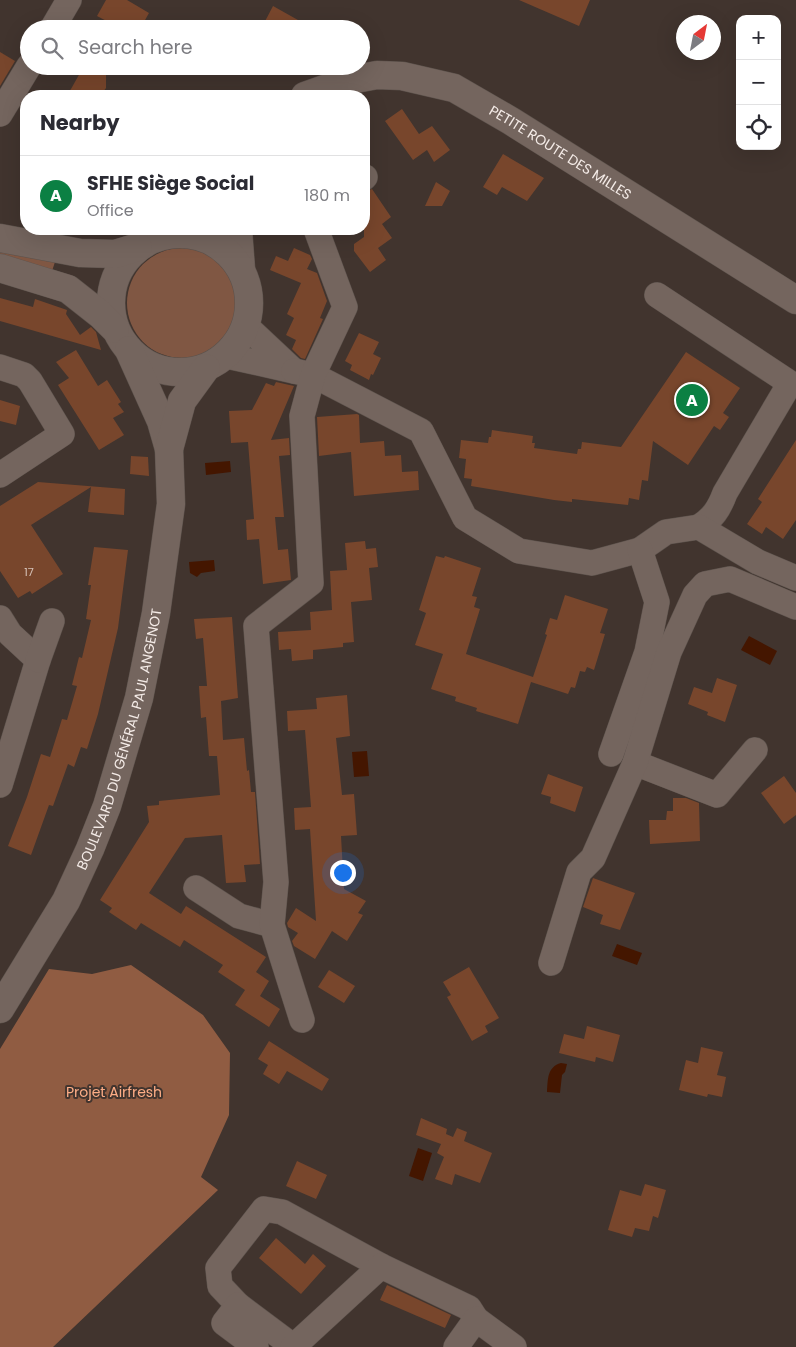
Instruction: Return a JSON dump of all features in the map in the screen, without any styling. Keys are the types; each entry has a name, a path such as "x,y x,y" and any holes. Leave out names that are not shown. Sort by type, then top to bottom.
{"main road":[{"name":"PETITE ROUTE DES MILLES","path":"321,90 350,80 377,75 402,76 454,88 511,121 796,300"},
{"path":"0,238 80,253 115,254 151,238 171,235"},
{"path":"190,235 218,244 241,268"},
{"path":"0,268 68,289 101,315 122,340 148,365 180,373 216,362 234,348 246,326 249,293 241,268 238,235"},
{"path":"122,340 110,303 117,271 151,238"},
{"name":"BOULEVARD DU GÉNÉRAL PAUL ANGENOT","path":"122,340 161,421 170,449"},
{"name":"BOULEVARD DU GÉNÉRAL PAUL ANGENOT","path":"0,1009 66,901 90,849 110,797 139,698 156,613 171,504 170,449 182,401 216,362"}],"street":[{"path":"57,20 69,0"},
{"path":"0,114 24,75"},
{"path":"302,1020 272,925 276,882 256,626 311,583 302,416 303,373 345,307 318,235"},
{"path":"246,326 303,373 421,431 465,518 519,551 592,563 640,550 666,532 699,527 709,520 719,509 725,493 793,385 657,294"},
{"path":"216,362 303,373"},
{"path":"0,367 24,375 62,434 0,475"},
{"path":"699,527 758,562 796,578"},
{"path":"611,754 647,652 657,602 640,550"},
{"path":"551,963 579,872 593,858 635,763 669,652 695,594 705,584 730,579 796,607"},
{"path":"0,618 10,634 38,660"},
{"path":"0,785 38,660 52,621"},
{"path":"635,763 717,795 755,750"},
{"path":"196,888 238,916 272,925"},
{"path":"381,1266 294,1347 238,1304 220,1286 218,1268 264,1209 282,1212 381,1266 469,1308 476,1319 514,1347"},
{"path":"238,1304 224,1323 256,1347"},
{"path":"456,1347 476,1319"}],"shaded area":[{"path":"0,246 55,262 52,271 0,257"},
{"path":"182,248 203,252 221,264 233,282 237,303 233,324 221,342 203,354 182,358 161,354 143,342 131,324 127,303 131,282 143,264 161,252"},
{"path":"230,461 231,472 206,475 205,463"},
{"path":"214,560 215,571 201,573 197,577 190,573 189,562"},
{"path":"749,636 777,651 770,665 741,650"},
{"path":"367,751 369,776 354,777 352,752"},
{"path":"617,944 642,953 637,965 612,956"},
{"path":"561,1063 567,1064 562,1075 560,1093 547,1092 548,1078 551,1071 553,1067"},
{"path":"418,1148 432,1153 423,1181 409,1176"}],"green space":[{"name":"Projet Airfresh","path":"131,965 203,1015 230,1053 229,1115 201,1177 218,1190 53,1347 0,1347 0,1049 49,969 92,974"}],"building":[{"path":"106,0 127,0 149,13 145,20 105,20 97,16"},
{"path":"519,0 590,0 579,26"},
{"path":"273,6 298,20 266,20"},
{"path":"0,52 15,61 0,86"},
{"path":"79,75 106,75 104,90 70,90"},
{"path":"402,109 419,134 432,126 450,150 434,162 427,150 413,160 385,121"},
{"path":"503,154 544,178 527,201 502,187 497,195 483,187"},
{"path":"436,182 450,191 442,206 425,206"},
{"path":"372,189 391,217 382,224 392,238 378,248 386,260 370,272 354,251 354,244 364,235 370,235 370,190"},
{"path":"294,248 310,255 312,259 307,269 317,273 327,301 320,318 323,319 305,359 301,358 292,349 296,340 286,335 294,318 287,314 301,283 270,270 276,256 288,261"},
{"path":"0,298 33,307 35,299 67,310 66,314 80,335 91,327 96,332 101,350 0,321"},
{"path":"359,333 379,342 373,354 381,358 369,380 350,370 352,365 345,361"},
{"path":"76,350 98,386 107,380 121,402 118,404 124,412 113,418 124,435 99,450 58,385 69,378 56,362"},
{"path":"686,352 740,388 723,413 729,417 720,430 714,426 688,465 653,441 648,481 642,480 639,500 629,498 628,505 572,499 572,502 554,500 471,486 472,479 464,478 466,459 459,458 461,440 488,443 492,430 533,436 532,443 535,443 534,448 577,454 578,449 581,449 582,442 621,447"},
{"path":"276,382 294,386 271,440 289,438 290,455 279,456 284,517 275,517 278,550 288,549 291,580 263,584 259,539 247,540 246,520 254,519 248,442 231,443 229,411 252,410 266,383 274,386"},
{"path":"0,400 20,406 16,425 0,421"},
{"path":"359,415 360,443 384,441 385,456 401,455 402,472 418,471 419,490 354,496 351,452 319,456 317,417"},
{"path":"796,440 796,520 783,539 766,527 762,534 747,524 762,502 758,499"},
{"path":"131,456 148,457 149,476 130,474"},
{"path":"38,482 125,489 124,515 88,512 91,487 31,525 63,574 32,594 30,591 18,598 0,571 0,506"},
{"path":"365,541 366,549 376,548 378,567 369,568 372,600 351,602 354,642 343,643 343,647 313,650 313,659 292,661 291,649 279,650 278,632 311,630 310,612 332,610 330,571 347,570 345,543"},
{"path":"94,547 128,550 118,628 98,714 87,749 81,747 74,767 68,764 53,806 49,805 31,855 8,846 41,754 50,757 62,719 67,720 77,686 72,685 79,657 82,658 91,620 86,619 91,585 88,585"},
{"path":"436,556 444,558 445,556 481,568 472,596 477,597 474,607 480,609 466,654 533,677 547,635 545,634 550,618 557,620 565,595 608,609 600,633 605,634 594,670 587,667 585,672 580,671 575,688 571,687 568,694 531,682 518,724 476,711 477,708 455,701 456,697 431,689 443,654 415,645 426,613 419,610"},
{"path":"232,617 238,698 221,701 223,740 244,738 251,792 255,792 260,864 244,865 246,882 226,883 222,835 185,838 149,893 181,914 186,906 266,957 256,972 269,981 260,996 280,1009 269,1027 235,1005 245,990 218,972 223,965 184,940 180,947 141,923 136,930 109,912 112,908 100,900 149,822 147,806 159,805 159,801 220,795 217,756 209,756 206,717 201,718 199,686 207,686 203,638 196,639 194,619"},
{"path":"717,678 737,685 725,722 707,715 708,712 688,704 694,687 712,693"},
{"path":"347,695 350,736 336,738 342,795 354,794 357,835 341,836 344,889 366,901 358,913 363,915 347,941 332,931 315,959 294,946 292,941 298,933 288,927 287,923 296,908 316,921 310,829 295,830 294,808 311,807 305,730 288,731 287,711 317,709 316,698"},
{"path":"548,774 583,787 575,812 550,803 551,797 541,794"},
{"path":"784,776 796,793 796,815 784,824 761,793"},
{"path":"673,798 686,798 699,803 700,841 650,844 649,820 666,820 667,811 673,811"},
{"path":"593,878 635,893 620,930 600,924 603,915 583,907"},
{"path":"469,967 499,1018 485,1026 488,1032 472,1041 447,997 451,995 443,982"},
{"path":"329,970 355,986 344,1003 318,987"},
{"path":"587,1026 620,1035 613,1062 596,1057 595,1062 559,1053 564,1034 584,1039"},
{"path":"269,1041 329,1079 322,1091 287,1071 279,1084 263,1074 268,1065 258,1059"},
{"path":"701,1047 723,1052 717,1075 726,1077 722,1097 708,1094 707,1097 679,1090 686,1060 698,1063"},
{"path":"421,1118 447,1129 446,1134 453,1137 457,1128 467,1132 464,1141 492,1153 480,1183 455,1174 452,1185 435,1179 444,1157 437,1153 441,1144 416,1135"},
{"path":"297,1161 327,1175 316,1199 286,1186"},
{"path":"645,1184 666,1190 658,1218 653,1216 649,1231 635,1228 632,1237 608,1230 620,1190 641,1196"},
{"path":"276,1238 305,1264 313,1254 326,1266 301,1294 259,1258"},
{"path":"387,1285 451,1315 445,1328 380,1300"}],"place":[{"name":"SFHE Siège Social","path":"692,400"}]}
